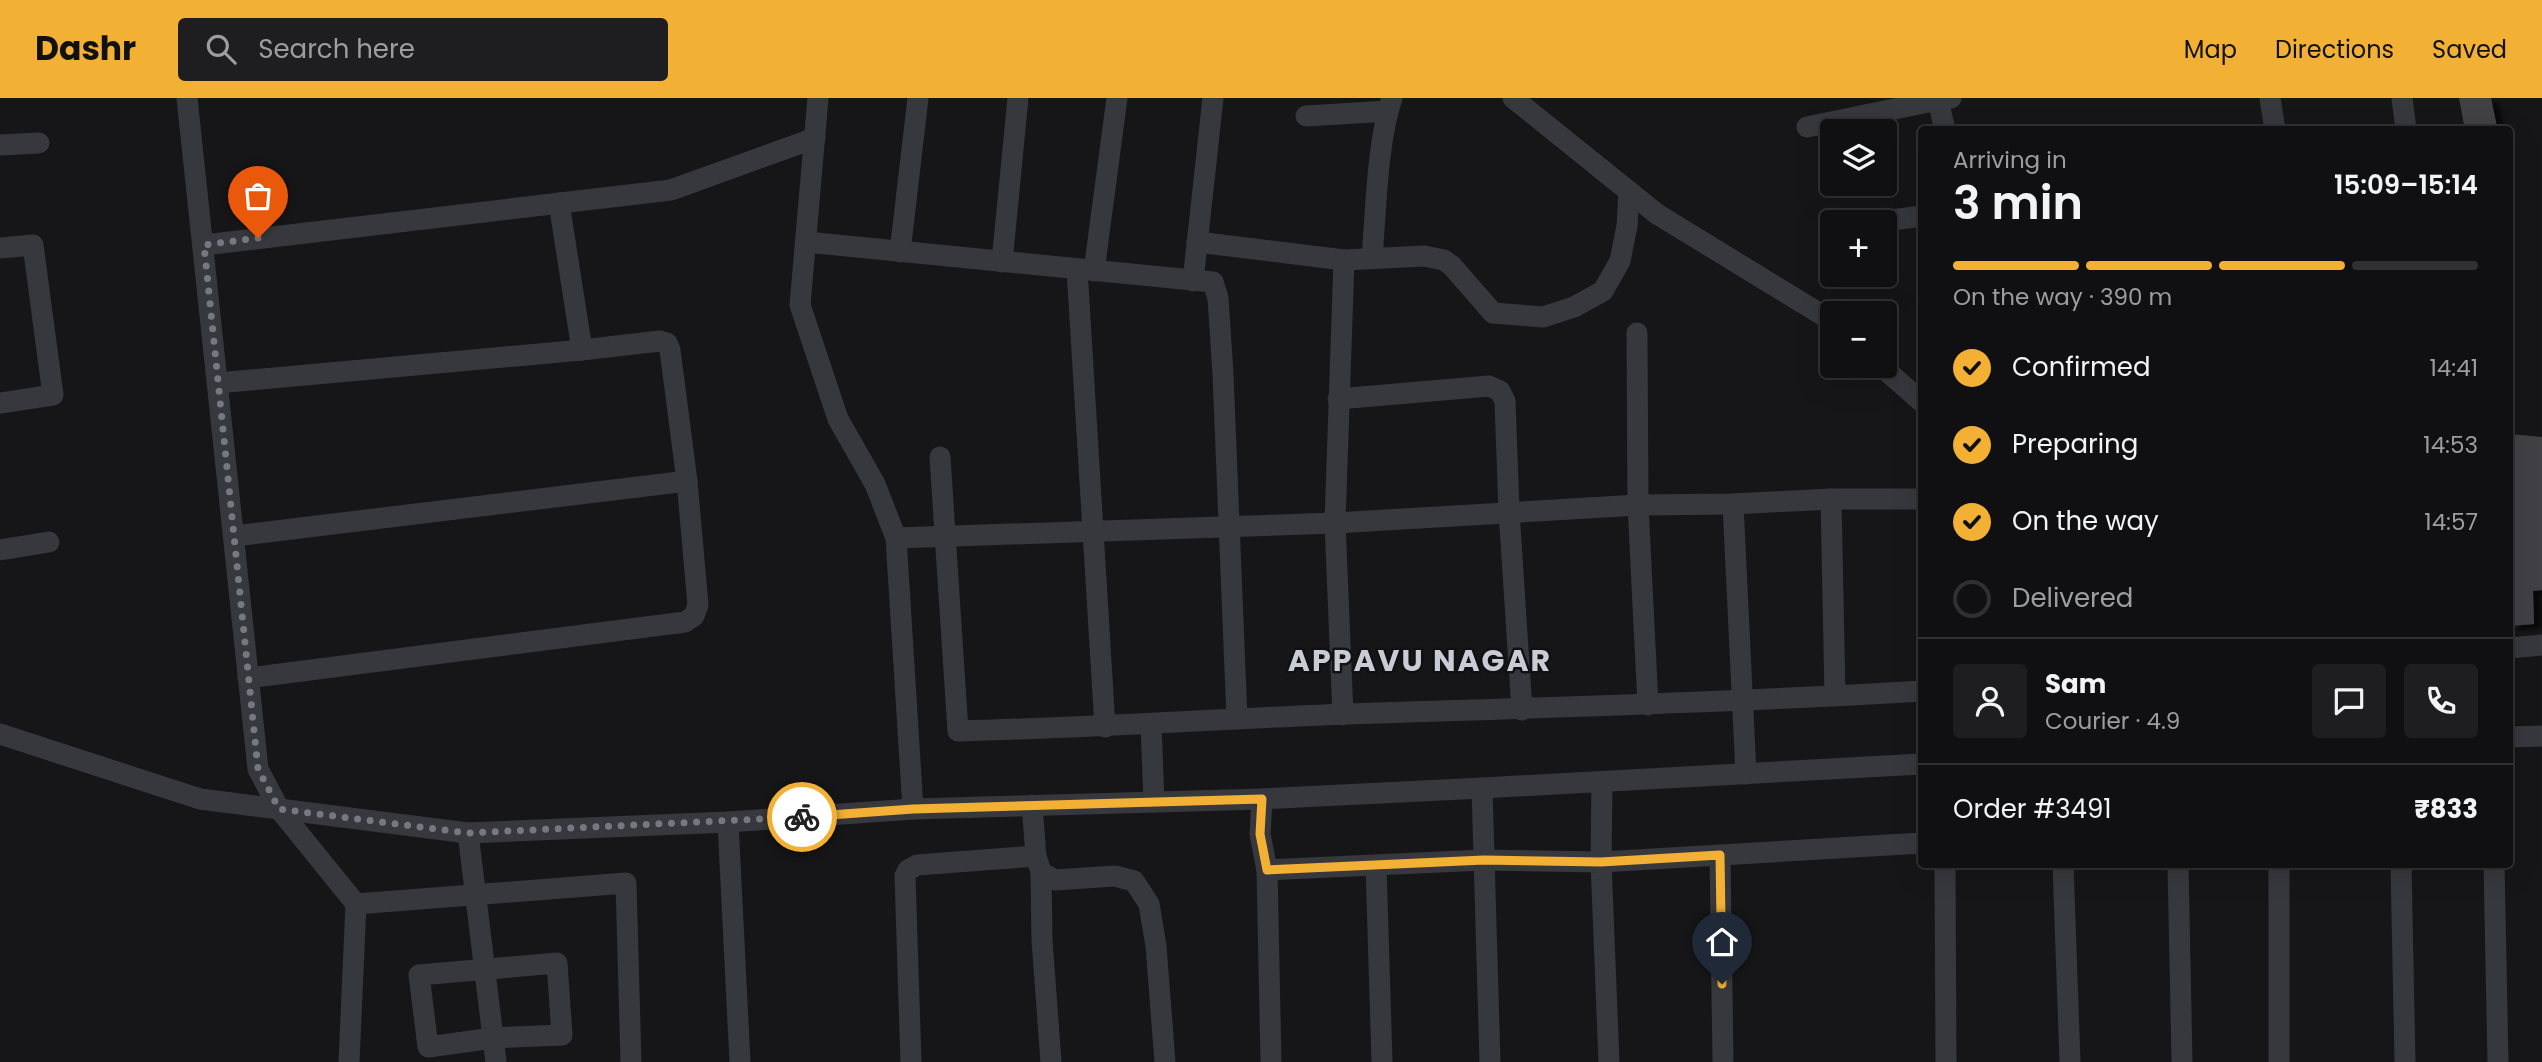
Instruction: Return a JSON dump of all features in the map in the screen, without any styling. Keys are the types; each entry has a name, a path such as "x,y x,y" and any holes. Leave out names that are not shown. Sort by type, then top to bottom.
{"street":[{"path":"187,98 258,769 279,809 356,905 349,1062"},
{"path":"818,98 800,306 838,419 874,484 896,538 913,809"},
{"path":"900,252 918,98"},
{"path":"1002,262 1018,98"},
{"path":"1105,727 1093,531 1086,270 1117,98"},
{"path":"1193,281 1213,98"},
{"path":"1513,98 1657,214 1820,314"},
{"path":"2270,98 2275,126"},
{"path":"2402,98 2406,126"},
{"path":"1807,127 1944,99 1945,126"},
{"path":"1306,116 1390,105 1372,258"},
{"path":"204,245 671,190 815,138"},
{"path":"0,145 38,143"},
{"path":"1197,242 1344,260 1424,256 1444,260 1493,313 1543,317 1574,307 1603,291 1620,261 1627,226 1629,191"},
{"path":"559,203 582,350"},
{"path":"1897,219 1918,217"},
{"path":"806,242 1213,282 1218,298 1237,719"},
{"path":"0,248 33,245 53,395 0,403"},
{"path":"1343,715 1335,523 1344,260"},
{"path":"1637,334 1638,505 1648,705"},
{"path":"218,383 660,341 667,343 670,350 687,481 698,605 694,616 685,622 248,678"},
{"path":"1895,378 1918,398"},
{"path":"1338,399 1489,386 1500,391 1505,401 1522,710"},
{"path":"940,457 958,731 1648,705 1918,691"},
{"path":"234,536 687,481"},
{"path":"1831,499 1835,696"},
{"path":"896,538 1335,523 1638,505 1918,499"},
{"path":"1733,504 1746,774"},
{"path":"0,550 49,542"},
{"path":"2513,648 2542,645"},
{"path":"1151,724 1154,802"},
{"path":"0,734 200,799 468,833 728,822 913,809 1262,799 1918,764"},
{"path":"2513,737 2542,736"},
{"path":"1602,782 1601,862 1609,1062"},
{"path":"1482,788 1490,1062"},
{"path":"1262,799 1260,834 1267,870 1271,1062"},
{"path":"1032,805 1039,864 1051,1062"},
{"path":"728,822 740,1062"},
{"path":"468,833 495,1062"},
{"path":"1267,870 1484,860 1601,862 1918,843"},
{"path":"1720,855 1723,1062"},
{"path":"911,1062 905,876 908,870 917,865 1039,864 1055,880 1115,876 1134,881 1149,904 1156,946 1165,1062"},
{"path":"1376,865 1382,1062"},
{"path":"1945,868 1946,1062"},
{"path":"2063,868 2070,1062"},
{"path":"2178,868 2182,1062"},
{"path":"2279,868 2279,1062"},
{"path":"2401,868 2405,1062"},
{"path":"2494,868 2498,1062"},
{"path":"356,905 626,883 631,1062"},
{"path":"556,963 562,1035 493,1038 428,1047 419,975 483,968 556,963"}],"building":[{"path":"2459,98 2491,98 2497,126 2464,126"},
{"path":"2513,434 2542,437 2542,590 2533,591 2534,624 2513,626"}],"way so far":[{"path":"258,238 204,245 258,769 279,809 468,833 802,817"}],"district":[{"name":"APPAVU NAGAR","path":"1420,660"}],"route":[{"path":"802,817 913,809 1262,799 1260,834 1267,870 1484,860 1601,862 1720,855 1722,984"}]}
